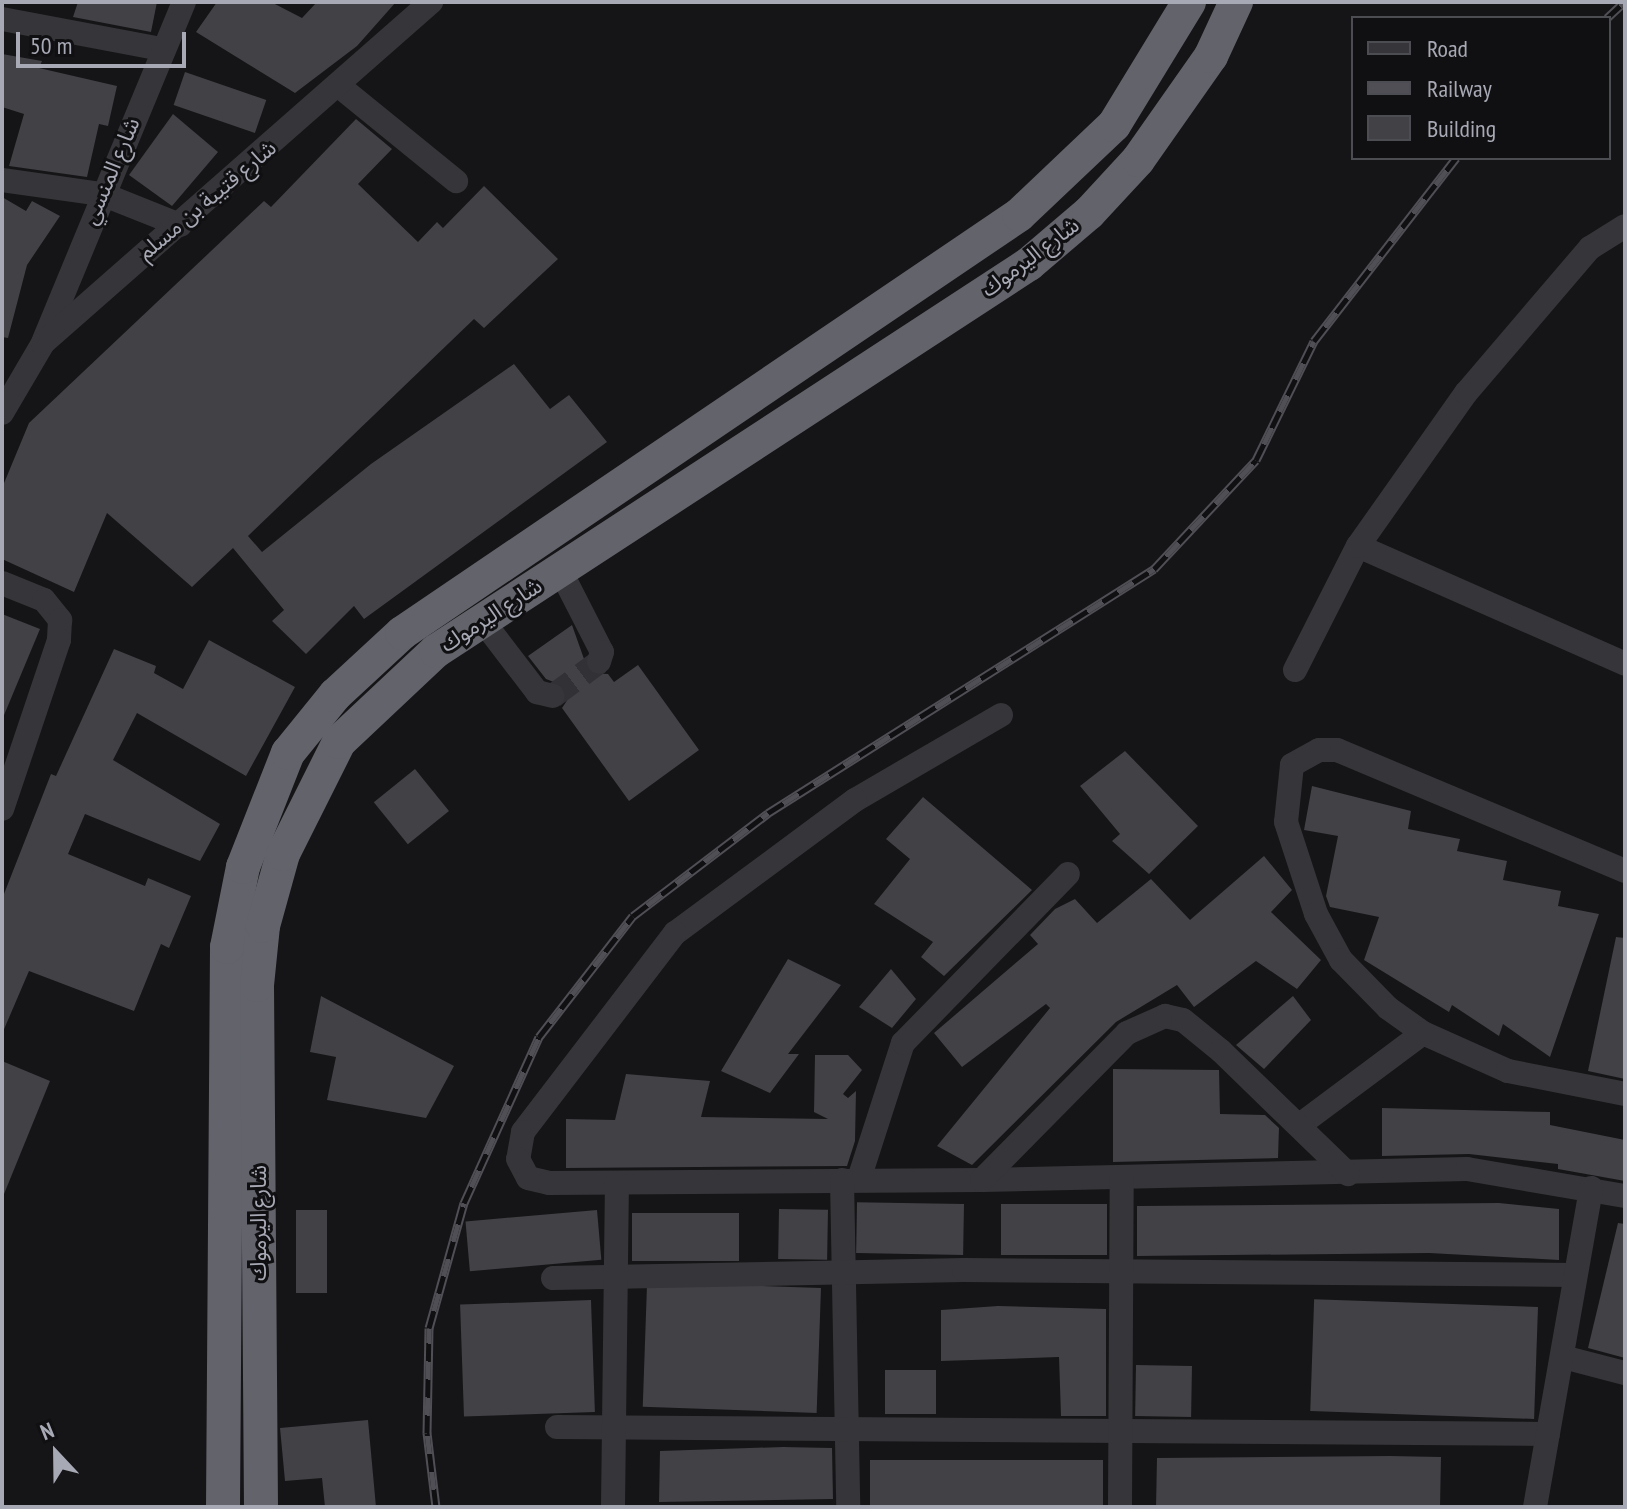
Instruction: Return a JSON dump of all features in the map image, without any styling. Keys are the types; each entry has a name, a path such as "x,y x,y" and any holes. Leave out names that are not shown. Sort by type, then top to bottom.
{"highway":[{"name":"شارع اليرموك","path":"223,1507 227,947 243,867 288,753 335,695 402,633 1019,215 1114,125 1189,2"},
{"name":"شارع اليرموك","path":"261,1507 257,985 263,926 283,854 339,742 381,696 482,620 1029,264 1089,213 1181,102 1236,2"}],"street":[{"name":"شارع المنسي","path":"43,343 161,49 184,2"},
{"name":"شارع قتيبة بن مسلم","path":"2,413 43,343 431,2"},
{"path":"2,19 161,49"},
{"path":"339,86 456,181"},
{"path":"2,180 102,194 180,225"},
{"path":"1295,670 1358,546 1466,393 1590,248 1625,226"},
{"path":"1358,546 1625,664"},
{"path":"560,570 602,652 599,662"},
{"path":"2,583 44,600 60,620 59,640 2,809"},
{"path":"482,620 537,692 553,696"},
{"path":"1001,715 855,800 675,933 523,1132 518,1159 528,1178 617,1183 982,1180 1467,1169 1625,1196"},
{"path":"1625,871 1337,750 1304,755 1292,765 1286,785 1286,822 1316,914 1341,960 1423,1033 1508,1071 1625,1094"},
{"path":"848,1507 844,1273 850,1180 903,1043 1068,874"},
{"path":"982,1180 1127,1033 1165,1016 1183,1020 1301,1124 1348,1174"},
{"path":"1301,1124 1423,1033"},
{"path":"1120,1507 1122,1178"},
{"path":"613,1507 609,1428 617,1183"},
{"path":"1535,1507 1591,1188"},
{"path":"553,1278 844,1273 1574,1275"},
{"path":"1563,1357 1625,1373"},
{"path":"557,1427 1548,1434"}],"building":[{"path":"78,2 157,2 151,32 73,17"},
{"path":"217,2 271,2 302,18 317,2 396,2 357,46 295,93 196,32"},
{"path":"2,54 42,61 39,68 117,86 108,126 99,124 87,177 9,166 24,114 2,107"},
{"path":"185,72 266,100 255,133 174,105"},
{"path":"173,114 218,152 172,206 129,175"},
{"path":"356,119 392,149 358,184 418,242 437,222 443,228 484,186 558,259 484,328 474,319 248,536 262,552 371,464 514,364 550,409 569,395 607,442 364,619 354,606 306,654 272,621 284,610 233,548 192,587 107,513 74,592 2,559 2,488 29,423 264,201 271,207"},
{"path":"2,197 26,211 32,201 60,216 27,265 8,338 2,337"},
{"path":"2,614 40,629 2,720"},
{"path":"572,625 589,673 608,674 614,682 638,665 699,750 629,801 562,708 568,699 564,686 546,679 528,656"},
{"path":"209,640 295,687 246,776 137,713 113,760 220,824 200,861 85,814 68,854 145,886 148,878 191,896 169,948 161,944 134,1011 29,971 2,1034 2,899 51,774 56,776 114,649 156,666 154,673 183,689"},
{"path":"1125,751 1198,826 1149,874 1112,841 1120,834 1080,786"},
{"path":"415,769 449,811 408,844 374,802"},
{"path":"1312,786 1411,811 1408,829 1460,839 1457,851 1507,861 1503,880 1561,891 1558,906 1599,914 1550,1057 1503,1024 1499,1036 1452,1005 1449,1012 1364,960 1379,917 1330,907 1326,896 1338,836 1304,830"},
{"path":"923,797 1032,890 944,976 921,957 933,942 874,904 910,859 886,839"},
{"path":"1264,856 1292,890 1271,912 1321,960 1297,989 1256,961 1194,1007 1177,985 1116,1022 972,1165 937,1146 1050,1008 1046,1004 962,1067 934,1033 1038,944 1030,935 1055,909 1075,899 1097,923 1151,879 1190,920"},
{"path":"1616,937 1625,938 1625,1079 1588,1071"},
{"path":"788,959 841,985 788,1054 799,1054 770,1093 721,1071"},
{"path":"891,969 916,999 892,1028 859,1007"},
{"path":"321,996 454,1066 426,1118 327,1100 336,1057 310,1052"},
{"path":"1293,996 1311,1020 1264,1069 1236,1045"},
{"path":"815,1055 848,1055 862,1070 843,1094 848,1098 856,1091 855,1141 847,1166 566,1168 566,1119 615,1120 626,1074 710,1081 701,1117 828,1119 814,1112"},
{"path":"2,1061 50,1081 2,1199"},
{"path":"1113,1069 1219,1070 1220,1114 1265,1115 1279,1128 1278,1158 1113,1162"},
{"path":"1382,1108 1550,1112 1550,1125 1625,1140 1625,1181 1558,1169 1558,1164 1469,1154 1382,1156"},
{"path":"857,1202 964,1204 963,1255 856,1253"},
{"path":"1499,1203 1559,1209 1559,1260 1429,1253 1137,1256 1137,1206"},
{"path":"1001,1204 1107,1204 1107,1255 1001,1255"},
{"path":"779,1209 828,1210 827,1260 778,1259"},
{"path":"296,1210 327,1210 327,1293 296,1293"},
{"path":"597,1210 601,1260 470,1271 466,1222"},
{"path":"632,1213 739,1213 739,1261 632,1261"},
{"path":"1618,1223 1625,1224 1625,1358 1588,1348"},
{"path":"647,1282 821,1288 817,1413 643,1407"},
{"path":"1314,1299 1538,1307 1534,1419 1310,1411"},
{"path":"591,1300 595,1412 464,1417 460,1305"},
{"path":"998,1306 1106,1309 1106,1416 1061,1416 1059,1357 941,1361 941,1310"},
{"path":"1136,1365 1192,1366 1191,1417 1135,1416"},
{"path":"885,1370 936,1370 936,1414 885,1414"},
{"path":"368,1420 376,1507 325,1507 322,1478 285,1481 280,1428"},
{"path":"832,1448 833,1499 659,1502 660,1451"},
{"path":"1441,1457 1440,1507 1156,1507 1157,1458"},
{"path":"870,1460 1103,1460 1103,1507 870,1507"}],"tunnel":[{"path":"553,696 599,662"}],"railway":[{"path":"1609,16 1624,2"},
{"path":"436,1507 427,1433 429,1328 464,1203 539,1037 633,916 768,813 1154,569 1256,460 1314,341 1454,160"}]}
